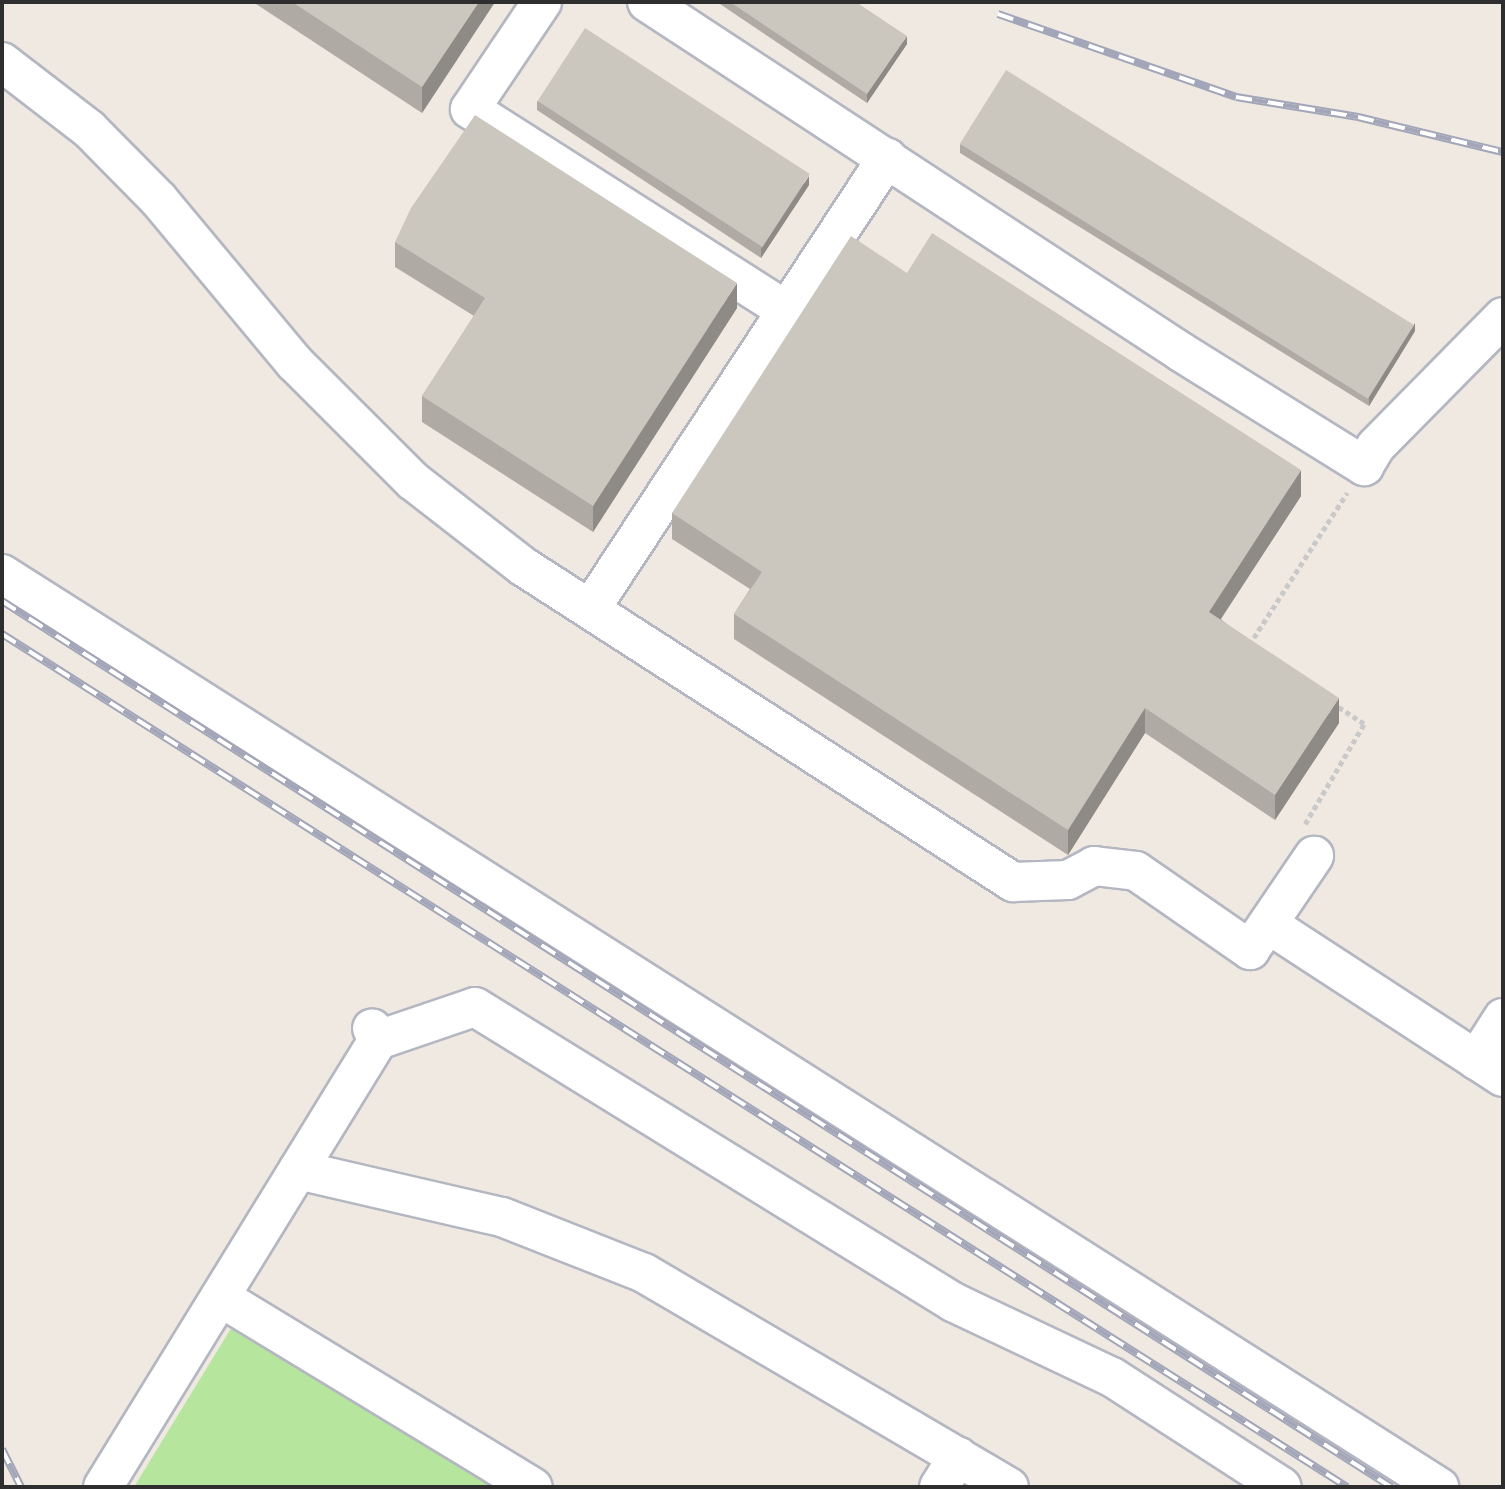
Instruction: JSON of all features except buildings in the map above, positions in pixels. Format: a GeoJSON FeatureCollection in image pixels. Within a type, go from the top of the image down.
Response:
{"type":"FeatureCollection","features":[{"type":"Feature","properties":{"kind":"lane"},"geometry":{"type":"LineString","coordinates":[[542,2],[470,109],[786,310]]}},
{"type":"Feature","properties":{"kind":"lane"},"geometry":{"type":"LineString","coordinates":[[647,2],[1181,352],[1364,466],[1376,446],[1503,317]]}},
{"type":"Feature","properties":{"kind":"lane"},"geometry":{"type":"LineString","coordinates":[[2,62],[89,129],[141,182],[295,363],[413,481],[524,567],[1013,882],[1068,880],[1094,866],[1136,871],[1250,950],[1314,856]]}},
{"type":"Feature","properties":{"kind":"lane"},"geometry":{"type":"LineString","coordinates":[[591,608],[887,158]]}},
{"type":"Feature","properties":{"kind":"lane"},"geometry":{"type":"LineString","coordinates":[[2,574],[1439,1487]]}},
{"type":"Feature","properties":{"kind":"lane"},"geometry":{"type":"LineString","coordinates":[[1268,925],[1490,1069],[1503,1018]]}},
{"type":"Feature","properties":{"kind":"lane"},"geometry":{"type":"LineString","coordinates":[[103,1487],[298,1170],[375,1034],[475,1007],[953,1302],[1112,1377],[1282,1487]]}},
{"type":"Feature","properties":{"kind":"lane"},"geometry":{"type":"LineString","coordinates":[[298,1170],[502,1217],[644,1273],[948,1472],[1009,1487]]}},
{"type":"Feature","properties":{"kind":"lane"},"geometry":{"type":"LineString","coordinates":[[220,1297],[533,1487]]}},
{"type":"Feature","properties":{"kind":"path"},"geometry":{"type":"LineString","coordinates":[[1259,655],[1247,648],[1364,466]]}},
{"type":"Feature","properties":{"kind":"path"},"geometry":{"type":"LineString","coordinates":[[1314,856],[1301,830],[1364,724],[1329,701]]}},
{"type":"Feature","properties":{"kind":"green space"},"geometry":{"type":"Polygon","coordinates":[[[242,1328],[510,1487],[134,1487],[230,1330],[242,1328]]]}},
{"type":"Feature","properties":{"kind":"railway"},"geometry":{"type":"LineString","coordinates":[[998,14],[1236,97],[1358,117],[1503,152]]}},
{"type":"Feature","properties":{"kind":"railway"},"geometry":{"type":"LineString","coordinates":[[2,601],[1391,1487]]}},
{"type":"Feature","properties":{"kind":"railway"},"geometry":{"type":"LineString","coordinates":[[2,634],[1347,1487]]}},
{"type":"Feature","properties":{"kind":"railway"},"geometry":{"type":"LineString","coordinates":[[2,1449],[21,1487]]}}]}
